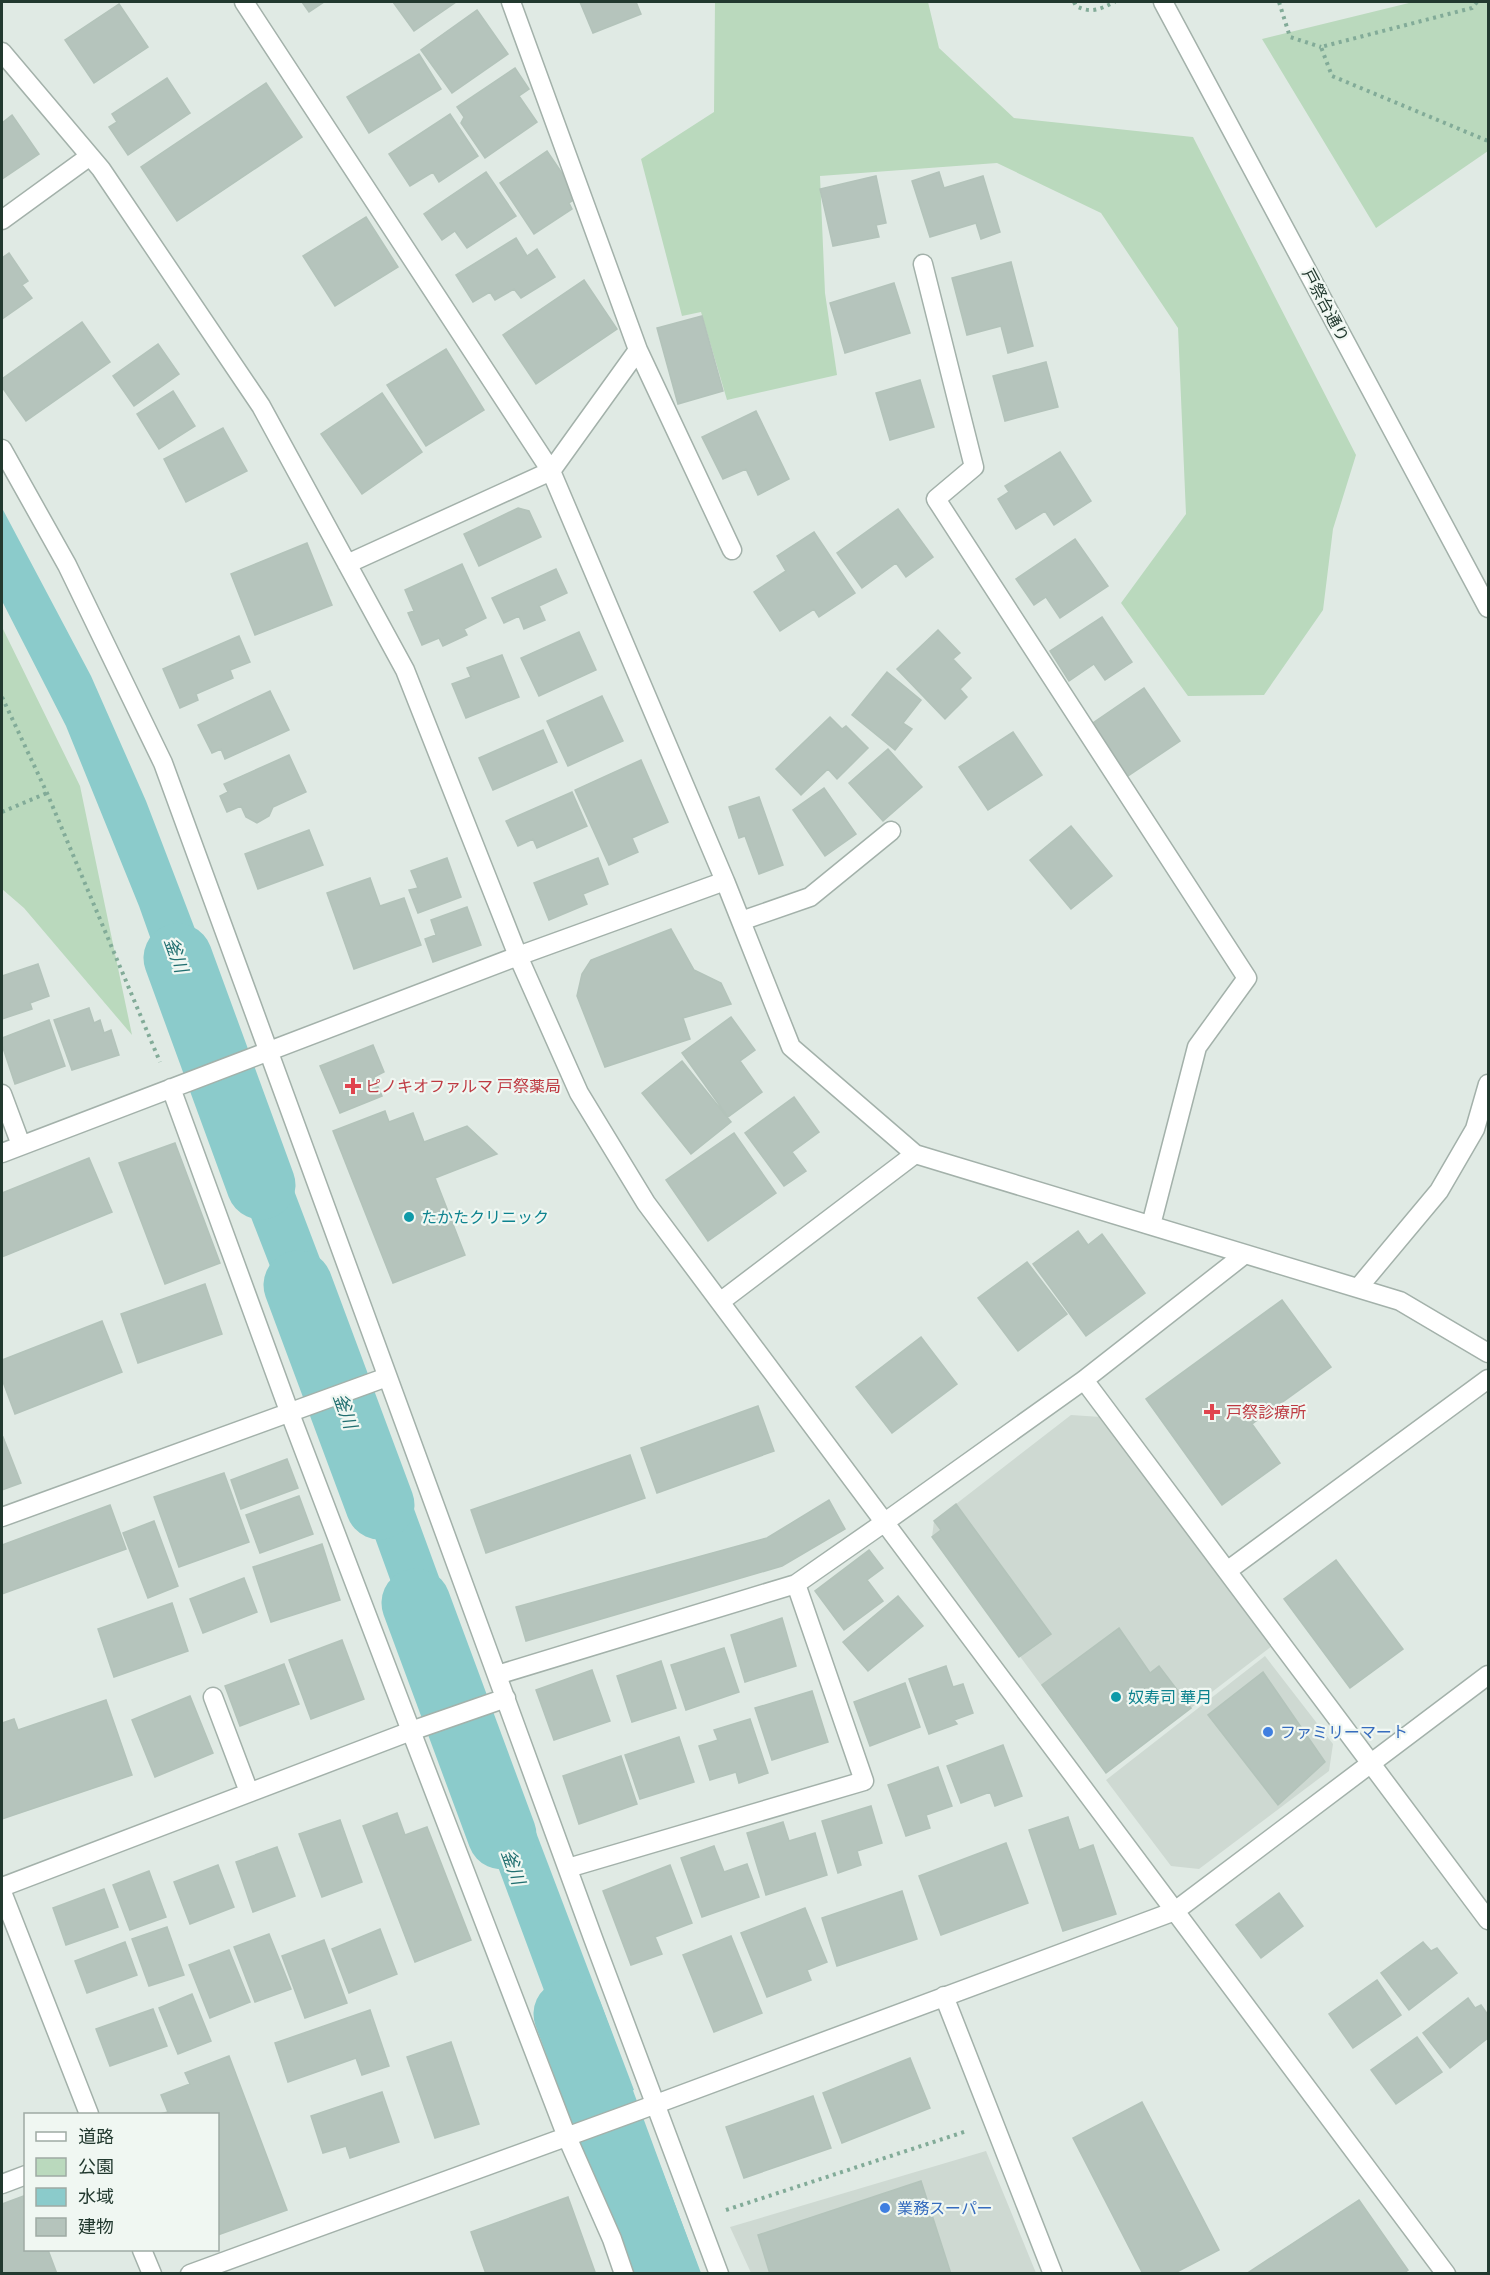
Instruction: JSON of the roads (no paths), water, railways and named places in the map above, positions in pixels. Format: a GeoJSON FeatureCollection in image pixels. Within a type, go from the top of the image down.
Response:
{"type":"FeatureCollection","features":[{"type":"Feature","properties":{"kind":"street"},"geometry":{"type":"LineString","coordinates":[[244,2],[551,471],[725,881],[791,1047],[915,1154],[1400,1301],[1488,1353]]}},
{"type":"Feature","properties":{"kind":"street"},"geometry":{"type":"LineString","coordinates":[[511,2],[638,350],[732,550]]}},
{"type":"Feature","properties":{"kind":"street","name":"戸祭台通り"},"geometry":{"type":"LineString","coordinates":[[1163,2],[1488,608]]}},
{"type":"Feature","properties":{"kind":"street"},"geometry":{"type":"LineString","coordinates":[[2,52],[101,169],[261,406],[405,670],[518,956],[579,1093],[646,1203],[1446,2274]]}},
{"type":"Feature","properties":{"kind":"street"},"geometry":{"type":"LineString","coordinates":[[2,220],[90,156]]}},
{"type":"Feature","properties":{"kind":"street"},"geometry":{"type":"LineString","coordinates":[[923,264],[974,467],[936,499],[1246,978],[1197,1047],[1151,1225]]}},
{"type":"Feature","properties":{"kind":"street"},"geometry":{"type":"LineString","coordinates":[[347,564],[551,471],[638,350]]}},
{"type":"Feature","properties":{"kind":"street"},"geometry":{"type":"LineString","coordinates":[[2,449],[67,565],[163,763],[568,1868],[648,2106],[699,2219],[719,2274]]}},
{"type":"Feature","properties":{"kind":"street"},"geometry":{"type":"LineString","coordinates":[[741,921],[810,897],[891,831]]}},
{"type":"Feature","properties":{"kind":"street"},"geometry":{"type":"LineString","coordinates":[[2,1153],[518,956],[725,881]]}},
{"type":"Feature","properties":{"kind":"street"},"geometry":{"type":"LineString","coordinates":[[1358,1288],[1439,1191],[1475,1129],[1488,1084]]}},
{"type":"Feature","properties":{"kind":"street"},"geometry":{"type":"LineString","coordinates":[[176,1086],[289,1411],[411,1731],[575,2133],[624,2274]]}},
{"type":"Feature","properties":{"kind":"street"},"geometry":{"type":"LineString","coordinates":[[2,1094],[21,1145]]}},
{"type":"Feature","properties":{"kind":"street"},"geometry":{"type":"LineString","coordinates":[[720,1302],[915,1154]]}},
{"type":"Feature","properties":{"kind":"street"},"geometry":{"type":"LineString","coordinates":[[497,1675],[796,1584],[1084,1380],[1245,1254]]}},
{"type":"Feature","properties":{"kind":"street"},"geometry":{"type":"LineString","coordinates":[[2,1517],[387,1377]]}},
{"type":"Feature","properties":{"kind":"street"},"geometry":{"type":"LineString","coordinates":[[1227,1571],[1488,1379]]}},
{"type":"Feature","properties":{"kind":"street"},"geometry":{"type":"LineString","coordinates":[[1084,1380],[1488,1920]]}},
{"type":"Feature","properties":{"kind":"street"},"geometry":{"type":"LineString","coordinates":[[568,1868],[864,1781],[796,1584]]}},
{"type":"Feature","properties":{"kind":"street"},"geometry":{"type":"LineString","coordinates":[[190,2274],[1175,1911],[1488,1675]]}},
{"type":"Feature","properties":{"kind":"street"},"geometry":{"type":"LineString","coordinates":[[213,1697],[249,1792]]}},
{"type":"Feature","properties":{"kind":"street"},"geometry":{"type":"LineString","coordinates":[[2,1887],[411,1731],[506,1698]]}},
{"type":"Feature","properties":{"kind":"street"},"geometry":{"type":"LineString","coordinates":[[2,1892],[88,2113]]}},
{"type":"Feature","properties":{"kind":"street"},"geometry":{"type":"LineString","coordinates":[[944,1996],[1053,2274]]}},
{"type":"Feature","properties":{"kind":"street"},"geometry":{"type":"LineString","coordinates":[[2,2184],[24,2176]]}},
{"type":"Feature","properties":{"kind":"street"},"geometry":{"type":"LineString","coordinates":[[142,2251],[152,2274]]}},
{"type":"Feature","properties":{"kind":"water"},"geometry":{"type":"Polygon","coordinates":[[[2,508],[91,676],[146,801],[237,1039],[192,1055],[139,906],[66,726],[2,601],[2,508]]]}},
{"type":"Feature","properties":{"kind":"water"},"geometry":{"type":"Polygon","coordinates":[[[255,1088],[360,1364],[315,1382],[207,1104],[255,1088]]]}},
{"type":"Feature","properties":{"kind":"water"},"geometry":{"type":"Polygon","coordinates":[[[376,1405],[477,1681],[433,1698],[333,1422],[376,1405]]]}},
{"type":"Feature","properties":{"kind":"water"},"geometry":{"type":"Polygon","coordinates":[[[499,1735],[634,2090],[587,2106],[455,1751],[499,1735]]]}},
{"type":"Feature","properties":{"kind":"water"},"geometry":{"type":"Polygon","coordinates":[[[649,2136],[701,2273],[647,2273],[604,2154],[649,2136]]]}},
{"type":"Feature","properties":{"kind":"waterway","name":"釜川"},"geometry":{"type":"LineString","coordinates":[[178,958],[261,1185]]}},
{"type":"Feature","properties":{"kind":"waterway","name":"釜川"},"geometry":{"type":"LineString","coordinates":[[298,1285],[380,1505]]}},
{"type":"Feature","properties":{"kind":"waterway","name":"釜川"},"geometry":{"type":"LineString","coordinates":[[416,1603],[502,1835]]}},
{"type":"Feature","properties":{"kind":"waterway","name":"釜川"},"geometry":{"type":"LineString","coordinates":[[568,2014],[664,2274]]}},
{"type":"Feature","properties":{"kind":"place","name":"ピノキオファルマ 戸祭薬局"},"geometry":{"type":"Point","coordinates":[353,1086]}},
{"type":"Feature","properties":{"kind":"place","name":"たかたクリニック"},"geometry":{"type":"Point","coordinates":[409,1217]}},
{"type":"Feature","properties":{"kind":"place","name":"戸祭診療所"},"geometry":{"type":"Point","coordinates":[1212,1412]}},
{"type":"Feature","properties":{"kind":"place","name":"奴寿司 華月"},"geometry":{"type":"Point","coordinates":[1116,1697]}},
{"type":"Feature","properties":{"kind":"place","name":"ファミリーマート"},"geometry":{"type":"Point","coordinates":[1268,1732]}},
{"type":"Feature","properties":{"kind":"place","name":"業務スーパー"},"geometry":{"type":"Point","coordinates":[885,2208]}}]}
